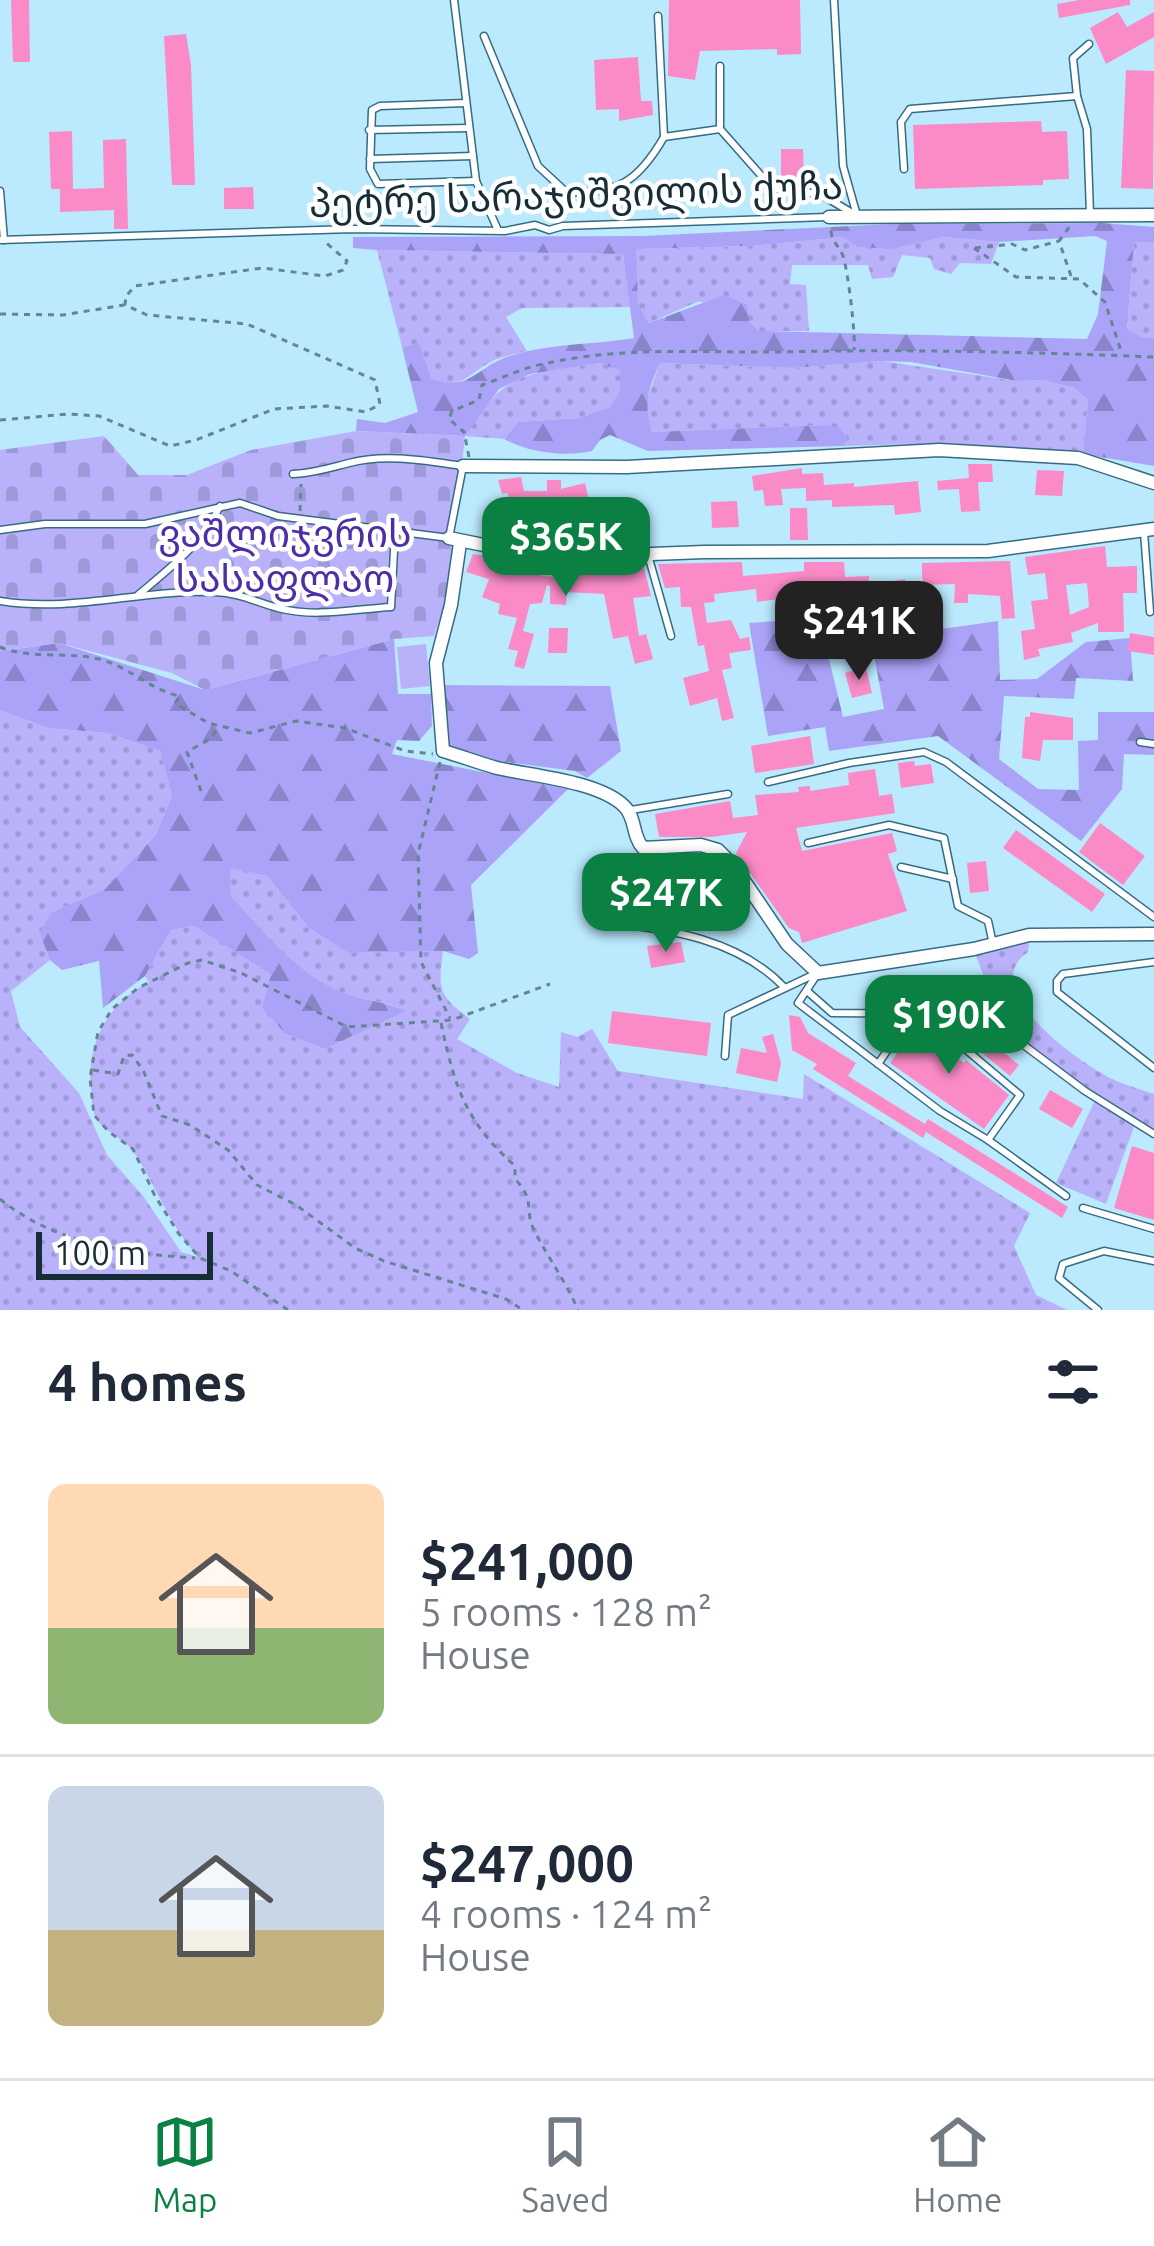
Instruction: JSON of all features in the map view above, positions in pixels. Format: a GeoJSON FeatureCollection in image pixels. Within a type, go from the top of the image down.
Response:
{"type":"FeatureCollection","features":[{"type":"Feature","properties":{"kind":"street","name":"პეტრე სარაჯიშვილის ქუჩა"},"geometry":{"type":"LineString","coordinates":[[830,217],[1154,215]]}},
{"type":"Feature","properties":{"kind":"street"},"geometry":{"type":"LineString","coordinates":[[467,466],[627,467],[939,449],[1078,458],[1154,483]]}},
{"type":"Feature","properties":{"kind":"street"},"geometry":{"type":"LineString","coordinates":[[1149,529],[988,550],[704,551],[548,558],[454,540],[451,605],[436,663],[443,751],[567,781],[620,802],[629,810],[636,840],[643,848],[701,845],[718,850],[787,944],[818,973],[1029,935],[1154,934]]}},
{"type":"Feature","properties":{"kind":"lane"},"geometry":{"type":"LineString","coordinates":[[454,0],[476,181],[497,228]]}},
{"type":"Feature","properties":{"kind":"lane"},"geometry":{"type":"LineString","coordinates":[[834,0],[843,166],[856,216]]}},
{"type":"Feature","properties":{"kind":"lane"},"geometry":{"type":"LineString","coordinates":[[484,36],[538,166],[566,192],[595,193],[633,181],[664,137],[658,16]]}},
{"type":"Feature","properties":{"kind":"lane"},"geometry":{"type":"LineString","coordinates":[[1084,214],[1087,129],[1073,58],[1089,44]]}},
{"type":"Feature","properties":{"kind":"lane"},"geometry":{"type":"LineString","coordinates":[[720,66],[720,129],[773,189],[820,194],[856,216]]}},
{"type":"Feature","properties":{"kind":"lane"},"geometry":{"type":"LineString","coordinates":[[904,169],[901,122],[910,109],[1077,96]]}},
{"type":"Feature","properties":{"kind":"lane"},"geometry":{"type":"LineString","coordinates":[[466,103],[380,106],[369,114],[372,177],[379,184],[476,181]]}},
{"type":"Feature","properties":{"kind":"lane"},"geometry":{"type":"LineString","coordinates":[[369,130],[470,128]]}},
{"type":"Feature","properties":{"kind":"lane"},"geometry":{"type":"LineString","coordinates":[[664,137],[720,129]]}},
{"type":"Feature","properties":{"kind":"lane"},"geometry":{"type":"LineString","coordinates":[[370,159],[473,156]]}},
{"type":"Feature","properties":{"kind":"lane"},"geometry":{"type":"LineString","coordinates":[[0,191],[2,240]]}},
{"type":"Feature","properties":{"kind":"lane","name":"პეტრე სარაჯიშვილის ქუჩა"},"geometry":{"type":"LineString","coordinates":[[2,240],[511,231],[535,225],[549,230],[830,217]]}},
{"type":"Feature","properties":{"kind":"lane"},"geometry":{"type":"LineString","coordinates":[[0,530],[45,524],[145,524],[240,503],[300,519],[454,540],[467,466],[406,458],[350,462],[330,471],[297,474]]}},
{"type":"Feature","properties":{"kind":"lane"},"geometry":{"type":"LineString","coordinates":[[135,598],[209,529],[220,506]]}},
{"type":"Feature","properties":{"kind":"lane"},"geometry":{"type":"LineString","coordinates":[[1149,529],[1150,612]]}},
{"type":"Feature","properties":{"kind":"lane"},"geometry":{"type":"LineString","coordinates":[[0,601],[61,607],[213,592],[314,613],[391,607],[395,532]]}},
{"type":"Feature","properties":{"kind":"lane"},"geometry":{"type":"LineString","coordinates":[[648,556],[670,636]]}},
{"type":"Feature","properties":{"kind":"lane"},"geometry":{"type":"LineString","coordinates":[[1140,742],[1154,744]]}},
{"type":"Feature","properties":{"kind":"lane"},"geometry":{"type":"LineString","coordinates":[[768,782],[925,752],[1154,917]]}},
{"type":"Feature","properties":{"kind":"lane"},"geometry":{"type":"LineString","coordinates":[[629,810],[728,794]]}},
{"type":"Feature","properties":{"kind":"lane"},"geometry":{"type":"LineString","coordinates":[[808,843],[890,825],[944,838],[958,906],[988,921],[993,944]]}},
{"type":"Feature","properties":{"kind":"lane"},"geometry":{"type":"LineString","coordinates":[[901,867],[952,879]]}},
{"type":"Feature","properties":{"kind":"lane"},"geometry":{"type":"LineString","coordinates":[[609,922],[679,930],[768,970],[784,987]]}},
{"type":"Feature","properties":{"kind":"lane"},"geometry":{"type":"LineString","coordinates":[[1154,962],[1063,974],[1057,992],[1154,1068]]}},
{"type":"Feature","properties":{"kind":"lane"},"geometry":{"type":"LineString","coordinates":[[725,1056],[728,1016],[818,973]]}},
{"type":"Feature","properties":{"kind":"lane"},"geometry":{"type":"LineString","coordinates":[[818,973],[798,1003],[940,1111],[1066,1196]]}},
{"type":"Feature","properties":{"kind":"lane"},"geometry":{"type":"LineString","coordinates":[[807,991],[832,1013],[955,1014],[981,1023],[1021,1043],[1154,1134]]}},
{"type":"Feature","properties":{"kind":"lane"},"geometry":{"type":"LineString","coordinates":[[934,1014],[938,1026],[1020,1095],[988,1140]]}},
{"type":"Feature","properties":{"kind":"lane"},"geometry":{"type":"LineString","coordinates":[[878,1064],[904,1026]]}},
{"type":"Feature","properties":{"kind":"lane"},"geometry":{"type":"LineString","coordinates":[[1083,1208],[1154,1229]]}},
{"type":"Feature","properties":{"kind":"lane"},"geometry":{"type":"LineString","coordinates":[[1098,1310],[1059,1278],[1064,1264],[1104,1251],[1154,1261]]}},
{"type":"Feature","properties":{"kind":"path"},"geometry":{"type":"LineString","coordinates":[[1084,214],[1059,241],[1025,250],[1012,244],[974,248],[1016,277],[1079,279],[1105,302],[1123,356]]}},
{"type":"Feature","properties":{"kind":"path"},"geometry":{"type":"LineString","coordinates":[[830,217],[832,241],[844,260],[854,350]]}},
{"type":"Feature","properties":{"kind":"path"},"geometry":{"type":"LineString","coordinates":[[125,304],[135,286],[262,268],[325,276],[343,270],[347,261],[313,231]]}},
{"type":"Feature","properties":{"kind":"path"},"geometry":{"type":"LineString","coordinates":[[1059,241],[1071,277]]}},
{"type":"Feature","properties":{"kind":"path"},"geometry":{"type":"LineString","coordinates":[[0,314],[63,315],[125,304],[147,315],[247,324],[375,380],[380,404],[366,412],[327,406],[274,409],[170,446],[99,416],[0,421]]}},
{"type":"Feature","properties":{"kind":"path"},"geometry":{"type":"LineString","coordinates":[[467,466],[464,432],[449,419],[452,411],[479,400],[482,385],[563,360],[652,349],[1154,357]]}},
{"type":"Feature","properties":{"kind":"path"},"geometry":{"type":"LineString","coordinates":[[297,474],[300,519]]}},
{"type":"Feature","properties":{"kind":"path"},"geometry":{"type":"LineString","coordinates":[[0,647],[109,662],[160,692],[181,696],[175,704],[250,733],[296,722],[345,728],[405,752],[428,755],[443,751],[418,854],[421,962],[452,1020]]}},
{"type":"Feature","properties":{"kind":"path"},"geometry":{"type":"LineString","coordinates":[[201,790],[187,752],[210,739],[220,725]]}},
{"type":"Feature","properties":{"kind":"path"},"geometry":{"type":"LineString","coordinates":[[200,1258],[178,1234],[133,1149],[94,1115],[92,1070],[98,1032],[112,1009],[138,988],[202,960],[241,974],[346,1028],[452,1020],[550,984]]}},
{"type":"Feature","properties":{"kind":"path"},"geometry":{"type":"LineString","coordinates":[[441,1021],[461,1097],[492,1148],[515,1166],[515,1179],[527,1190],[535,1232],[578,1310]]}},
{"type":"Feature","properties":{"kind":"path"},"geometry":{"type":"LineString","coordinates":[[92,1070],[118,1074],[124,1056],[133,1055],[162,1116],[190,1125],[228,1150],[257,1185],[296,1205],[339,1239],[384,1262],[506,1299],[523,1310]]}},
{"type":"Feature","properties":{"kind":"path"},"geometry":{"type":"LineString","coordinates":[[0,1199],[17,1215],[50,1230],[149,1256],[200,1258],[231,1271],[288,1310]]}},
{"type":"Feature","properties":{"kind":"green space"},"geometry":{"type":"Polygon","coordinates":[[[892,224],[1154,227],[1154,242],[1134,242],[1127,329],[1154,338],[1154,466],[1083,454],[1088,400],[1074,388],[911,362],[794,368],[660,363],[650,389],[647,405],[652,432],[826,425],[839,428],[848,438],[844,446],[648,451],[610,435],[592,451],[558,454],[504,439],[518,422],[579,418],[609,408],[620,391],[620,371],[600,363],[530,374],[499,389],[465,436],[356,431],[357,419],[385,423],[418,412],[402,347],[419,343],[432,379],[455,383],[525,352],[634,338],[623,254],[377,250],[353,248],[353,237],[642,236],[892,224]],[[1095,236],[999,242],[944,237],[893,249],[858,247],[843,237],[752,246],[636,249],[638,305],[649,323],[724,295],[747,305],[749,322],[759,331],[1087,339],[1098,314],[1107,241],[1095,236]]]}},
{"type":"Feature","properties":{"kind":"green space"},"geometry":{"type":"Polygon","coordinates":[[[843,237],[893,249],[944,237],[999,242],[991,264],[960,263],[951,274],[934,269],[930,258],[902,255],[893,277],[872,279],[868,265],[792,265],[790,284],[806,285],[809,331],[759,331],[699,301],[649,323],[638,306],[635,249],[752,246],[843,237]]]}},
{"type":"Feature","properties":{"kind":"green space"},"geometry":{"type":"Polygon","coordinates":[[[1134,241],[1154,242],[1154,338],[1127,330],[1134,241]]]}},
{"type":"Feature","properties":{"kind":"green space"},"geometry":{"type":"Polygon","coordinates":[[[377,250],[623,254],[630,307],[522,308],[506,317],[527,351],[491,362],[462,380],[442,382],[432,379],[419,343],[402,347],[377,250]]]}},
{"type":"Feature","properties":{"kind":"green space"},"geometry":{"type":"Polygon","coordinates":[[[882,361],[1017,381],[1044,380],[1074,388],[1088,400],[1083,454],[947,443],[844,446],[847,438],[826,425],[652,432],[644,408],[660,363],[794,368],[882,361]]]}},
{"type":"Feature","properties":{"kind":"green space"},"geometry":{"type":"Polygon","coordinates":[[[600,363],[620,371],[620,391],[609,409],[579,418],[518,422],[504,439],[465,436],[493,398],[521,378],[600,363]]]}},
{"type":"Feature","properties":{"kind":"green space","name":"ვაშლიჯვრის სასაფლაო"},"geometry":{"type":"Polygon","coordinates":[[[356,431],[465,436],[447,597],[434,636],[394,639],[205,690],[172,673],[59,643],[0,651],[0,450],[104,436],[138,475],[187,475],[251,450],[356,431]]]}},
{"type":"Feature","properties":{"kind":"green space"},"geometry":{"type":"Polygon","coordinates":[[[819,618],[843,717],[884,709],[871,639],[998,621],[1000,680],[1037,679],[1086,642],[1130,638],[1133,681],[1076,678],[1074,699],[1004,696],[999,759],[1038,789],[1079,790],[1078,741],[1098,740],[1098,712],[1154,712],[1154,755],[1124,754],[1122,789],[1081,841],[938,736],[829,751],[825,727],[768,736],[749,623],[819,618]]]}},
{"type":"Feature","properties":{"kind":"green space"},"geometry":{"type":"Polygon","coordinates":[[[394,639],[398,694],[431,694],[432,726],[419,741],[397,740],[392,754],[568,789],[471,885],[478,953],[469,959],[443,951],[348,953],[309,928],[267,876],[230,868],[231,896],[295,963],[341,992],[406,1011],[324,1049],[286,1034],[262,1008],[271,974],[194,926],[171,930],[145,976],[103,1008],[99,961],[62,970],[50,960],[40,934],[50,913],[105,889],[155,836],[172,796],[160,751],[108,733],[48,728],[0,710],[0,651],[59,643],[205,690],[394,639]]]}},
{"type":"Feature","properties":{"kind":"green space"},"geometry":{"type":"Polygon","coordinates":[[[426,644],[430,686],[401,689],[397,647],[426,644]]]}},
{"type":"Feature","properties":{"kind":"green space"},"geometry":{"type":"Polygon","coordinates":[[[439,685],[610,686],[621,751],[587,778],[575,771],[498,761],[448,745],[439,685]]]}},
{"type":"Feature","properties":{"kind":"green space"},"geometry":{"type":"Polygon","coordinates":[[[0,710],[48,728],[108,733],[160,751],[172,796],[155,836],[105,889],[50,913],[40,934],[50,960],[11,991],[20,1027],[79,1093],[107,1155],[143,1196],[181,1252],[198,1257],[131,1148],[95,1116],[90,1072],[103,1026],[122,1001],[149,982],[145,976],[171,930],[194,926],[272,974],[286,1034],[323,1049],[405,1011],[340,992],[294,963],[231,896],[229,867],[267,876],[309,928],[348,953],[443,951],[443,991],[470,1019],[457,1039],[517,1073],[559,1087],[561,1032],[577,1037],[592,1029],[618,1071],[803,1099],[804,1074],[1030,1213],[1014,1246],[1036,1295],[1067,1310],[0,1310],[0,710]]]}},
{"type":"Feature","properties":{"kind":"green space"},"geometry":{"type":"Polygon","coordinates":[[[1029,942],[1028,952],[1015,967],[1014,984],[1036,1022],[1093,1068],[1154,1094],[1154,1131],[1135,1124],[1106,1204],[1056,1183],[1096,1098],[1021,1043],[981,1023],[993,1001],[975,953],[1029,942]]]}},
{"type":"Feature","properties":{"kind":"building"},"geometry":{"type":"Polygon","coordinates":[[[11,0],[29,0],[30,62],[13,62],[11,0]]]}},
{"type":"Feature","properties":{"kind":"building"},"geometry":{"type":"Polygon","coordinates":[[[669,0],[800,0],[801,54],[777,55],[777,49],[700,51],[695,80],[668,76],[669,0]]]}},
{"type":"Feature","properties":{"kind":"building"},"geometry":{"type":"Polygon","coordinates":[[[1130,0],[1130,5],[1059,18],[1057,4],[1130,0]]]}},
{"type":"Feature","properties":{"kind":"building"},"geometry":{"type":"Polygon","coordinates":[[[1118,12],[1127,27],[1154,12],[1154,37],[1106,64],[1090,28],[1118,12]]]}},
{"type":"Feature","properties":{"kind":"building"},"geometry":{"type":"Polygon","coordinates":[[[186,34],[195,185],[172,185],[164,36],[186,34]]]}},
{"type":"Feature","properties":{"kind":"building"},"geometry":{"type":"Polygon","coordinates":[[[638,57],[641,101],[652,101],[653,115],[619,121],[619,109],[596,110],[594,60],[638,57]]]}},
{"type":"Feature","properties":{"kind":"building"},"geometry":{"type":"Polygon","coordinates":[[[1126,70],[1154,71],[1153,189],[1121,188],[1126,70]]]}},
{"type":"Feature","properties":{"kind":"building"},"geometry":{"type":"Polygon","coordinates":[[[1041,121],[1042,132],[1067,131],[1069,179],[1043,180],[1043,185],[915,189],[913,125],[1041,121]]]}},
{"type":"Feature","properties":{"kind":"building"},"geometry":{"type":"Polygon","coordinates":[[[72,131],[73,189],[104,188],[103,140],[126,139],[128,229],[114,229],[114,210],[60,212],[60,189],[51,189],[49,132],[72,131]]]}},
{"type":"Feature","properties":{"kind":"building"},"geometry":{"type":"Polygon","coordinates":[[[781,149],[803,149],[804,183],[781,182],[781,149]]]}},
{"type":"Feature","properties":{"kind":"building"},"geometry":{"type":"Polygon","coordinates":[[[253,187],[254,209],[224,209],[224,188],[253,187]]]}},
{"type":"Feature","properties":{"kind":"building"},"geometry":{"type":"Polygon","coordinates":[[[968,464],[992,464],[993,482],[978,482],[980,511],[961,512],[959,489],[938,490],[937,481],[969,478],[968,464]]]}},
{"type":"Feature","properties":{"kind":"building"},"geometry":{"type":"Polygon","coordinates":[[[802,468],[802,474],[823,473],[824,485],[918,481],[921,512],[895,515],[894,505],[832,507],[832,500],[806,501],[806,488],[781,489],[783,505],[765,506],[763,490],[754,491],[752,476],[802,468]]]}},
{"type":"Feature","properties":{"kind":"building"},"geometry":{"type":"Polygon","coordinates":[[[1037,470],[1064,471],[1062,496],[1035,495],[1037,470]]]}},
{"type":"Feature","properties":{"kind":"building"},"geometry":{"type":"Polygon","coordinates":[[[521,477],[524,491],[547,491],[547,480],[561,480],[561,489],[585,483],[592,514],[643,507],[644,526],[619,528],[619,520],[594,524],[594,546],[547,547],[546,520],[509,525],[508,493],[502,494],[498,480],[521,477]]]}},
{"type":"Feature","properties":{"kind":"building"},"geometry":{"type":"Polygon","coordinates":[[[737,501],[739,527],[712,528],[711,502],[737,501]]]}},
{"type":"Feature","properties":{"kind":"building"},"geometry":{"type":"Polygon","coordinates":[[[790,508],[807,508],[808,540],[790,540],[790,508]]]}},
{"type":"Feature","properties":{"kind":"building"},"geometry":{"type":"Polygon","coordinates":[[[1105,546],[1107,567],[1137,566],[1137,593],[1123,593],[1124,632],[1098,632],[1098,623],[1071,633],[1073,642],[1038,649],[1040,656],[1024,660],[1021,631],[1035,629],[1031,601],[1048,599],[1045,573],[1028,575],[1025,557],[1105,546]],[[1087,583],[1066,585],[1070,615],[1089,607],[1087,583]]]}},
{"type":"Feature","properties":{"kind":"building"},"geometry":{"type":"Polygon","coordinates":[[[473,554],[491,557],[489,562],[510,570],[511,566],[573,579],[574,568],[619,566],[619,572],[644,568],[651,596],[633,598],[639,636],[646,634],[653,659],[635,664],[628,636],[613,639],[604,594],[567,592],[566,605],[550,604],[547,585],[542,603],[530,604],[523,631],[534,634],[524,669],[514,666],[518,651],[508,649],[517,618],[498,614],[500,604],[482,597],[489,579],[466,572],[473,554]]]}},
{"type":"Feature","properties":{"kind":"building"},"geometry":{"type":"Polygon","coordinates":[[[1010,561],[1015,618],[1002,619],[1000,596],[968,594],[968,603],[954,603],[955,584],[924,585],[922,577],[922,563],[1010,561]]]}},
{"type":"Feature","properties":{"kind":"building"},"geometry":{"type":"Polygon","coordinates":[[[742,562],[743,576],[804,571],[804,562],[844,562],[845,577],[869,576],[869,586],[854,586],[859,619],[845,621],[844,613],[826,614],[826,599],[757,602],[756,589],[714,594],[715,602],[704,603],[707,623],[731,620],[740,639],[749,637],[751,650],[729,653],[732,668],[722,670],[734,718],[722,721],[717,698],[690,706],[683,678],[709,671],[704,645],[698,646],[691,607],[681,607],[680,587],[665,588],[658,564],[742,562]]]}},
{"type":"Feature","properties":{"kind":"building"},"geometry":{"type":"Polygon","coordinates":[[[905,579],[909,604],[891,607],[887,582],[905,579]]]}},
{"type":"Feature","properties":{"kind":"building"},"geometry":{"type":"Polygon","coordinates":[[[549,628],[568,628],[567,653],[548,653],[549,628]]]}},
{"type":"Feature","properties":{"kind":"building"},"geometry":{"type":"Polygon","coordinates":[[[1130,633],[1154,637],[1154,655],[1128,651],[1130,633]]]}},
{"type":"Feature","properties":{"kind":"building"},"geometry":{"type":"Polygon","coordinates":[[[866,667],[872,693],[852,698],[845,673],[866,667]]]}},
{"type":"Feature","properties":{"kind":"building"},"geometry":{"type":"Polygon","coordinates":[[[1030,712],[1073,718],[1073,740],[1043,740],[1040,761],[1022,758],[1025,717],[1030,712]]]}},
{"type":"Feature","properties":{"kind":"building"},"geometry":{"type":"Polygon","coordinates":[[[810,736],[814,764],[755,773],[751,746],[810,736]]]}},
{"type":"Feature","properties":{"kind":"building"},"geometry":{"type":"Polygon","coordinates":[[[914,761],[915,766],[931,764],[934,783],[901,788],[898,763],[914,761]]]}},
{"type":"Feature","properties":{"kind":"building"},"geometry":{"type":"Polygon","coordinates":[[[875,769],[879,796],[892,794],[895,813],[796,828],[802,851],[892,833],[897,851],[888,854],[907,911],[802,943],[799,932],[789,928],[736,853],[747,832],[659,837],[655,814],[730,801],[733,818],[758,815],[755,795],[849,785],[848,773],[875,769]]]}},
{"type":"Feature","properties":{"kind":"building"},"geometry":{"type":"Polygon","coordinates":[[[1100,823],[1145,856],[1123,885],[1079,852],[1100,823]]]}},
{"type":"Feature","properties":{"kind":"building"},"geometry":{"type":"Polygon","coordinates":[[[1016,830],[1105,894],[1092,912],[1003,848],[1016,830]]]}},
{"type":"Feature","properties":{"kind":"building"},"geometry":{"type":"Polygon","coordinates":[[[986,861],[989,891],[970,893],[967,863],[986,861]]]}},
{"type":"Feature","properties":{"kind":"building"},"geometry":{"type":"Polygon","coordinates":[[[662,881],[664,897],[623,900],[621,884],[662,881]]]}},
{"type":"Feature","properties":{"kind":"building"},"geometry":{"type":"Polygon","coordinates":[[[681,942],[685,962],[651,968],[647,946],[681,942]]]}},
{"type":"Feature","properties":{"kind":"building"},"geometry":{"type":"Polygon","coordinates":[[[895,981],[950,986],[950,1002],[870,1001],[871,985],[895,985],[895,981]]]}},
{"type":"Feature","properties":{"kind":"building"},"geometry":{"type":"Polygon","coordinates":[[[612,1011],[711,1023],[707,1056],[608,1043],[612,1011]]]}},
{"type":"Feature","properties":{"kind":"building"},"geometry":{"type":"Polygon","coordinates":[[[789,1015],[800,1017],[808,1033],[856,1063],[848,1076],[925,1124],[928,1119],[1068,1207],[1062,1218],[926,1132],[923,1138],[813,1069],[817,1064],[792,1050],[789,1015]]]}},
{"type":"Feature","properties":{"kind":"building"},"geometry":{"type":"Polygon","coordinates":[[[920,1022],[947,1044],[944,1049],[966,1060],[1009,1095],[984,1129],[890,1063],[920,1022]]]}},
{"type":"Feature","properties":{"kind":"building"},"geometry":{"type":"Polygon","coordinates":[[[773,1034],[781,1063],[777,1082],[736,1073],[741,1048],[767,1053],[762,1037],[773,1034]]]}},
{"type":"Feature","properties":{"kind":"building"},"geometry":{"type":"Polygon","coordinates":[[[985,1037],[1019,1065],[1010,1076],[976,1048],[985,1037]]]}},
{"type":"Feature","properties":{"kind":"building"},"geometry":{"type":"Polygon","coordinates":[[[1050,1090],[1083,1109],[1072,1128],[1039,1109],[1050,1090]]]}},
{"type":"Feature","properties":{"kind":"building"},"geometry":{"type":"Polygon","coordinates":[[[1132,1146],[1154,1153],[1154,1220],[1114,1208],[1132,1146]]]}}]}
